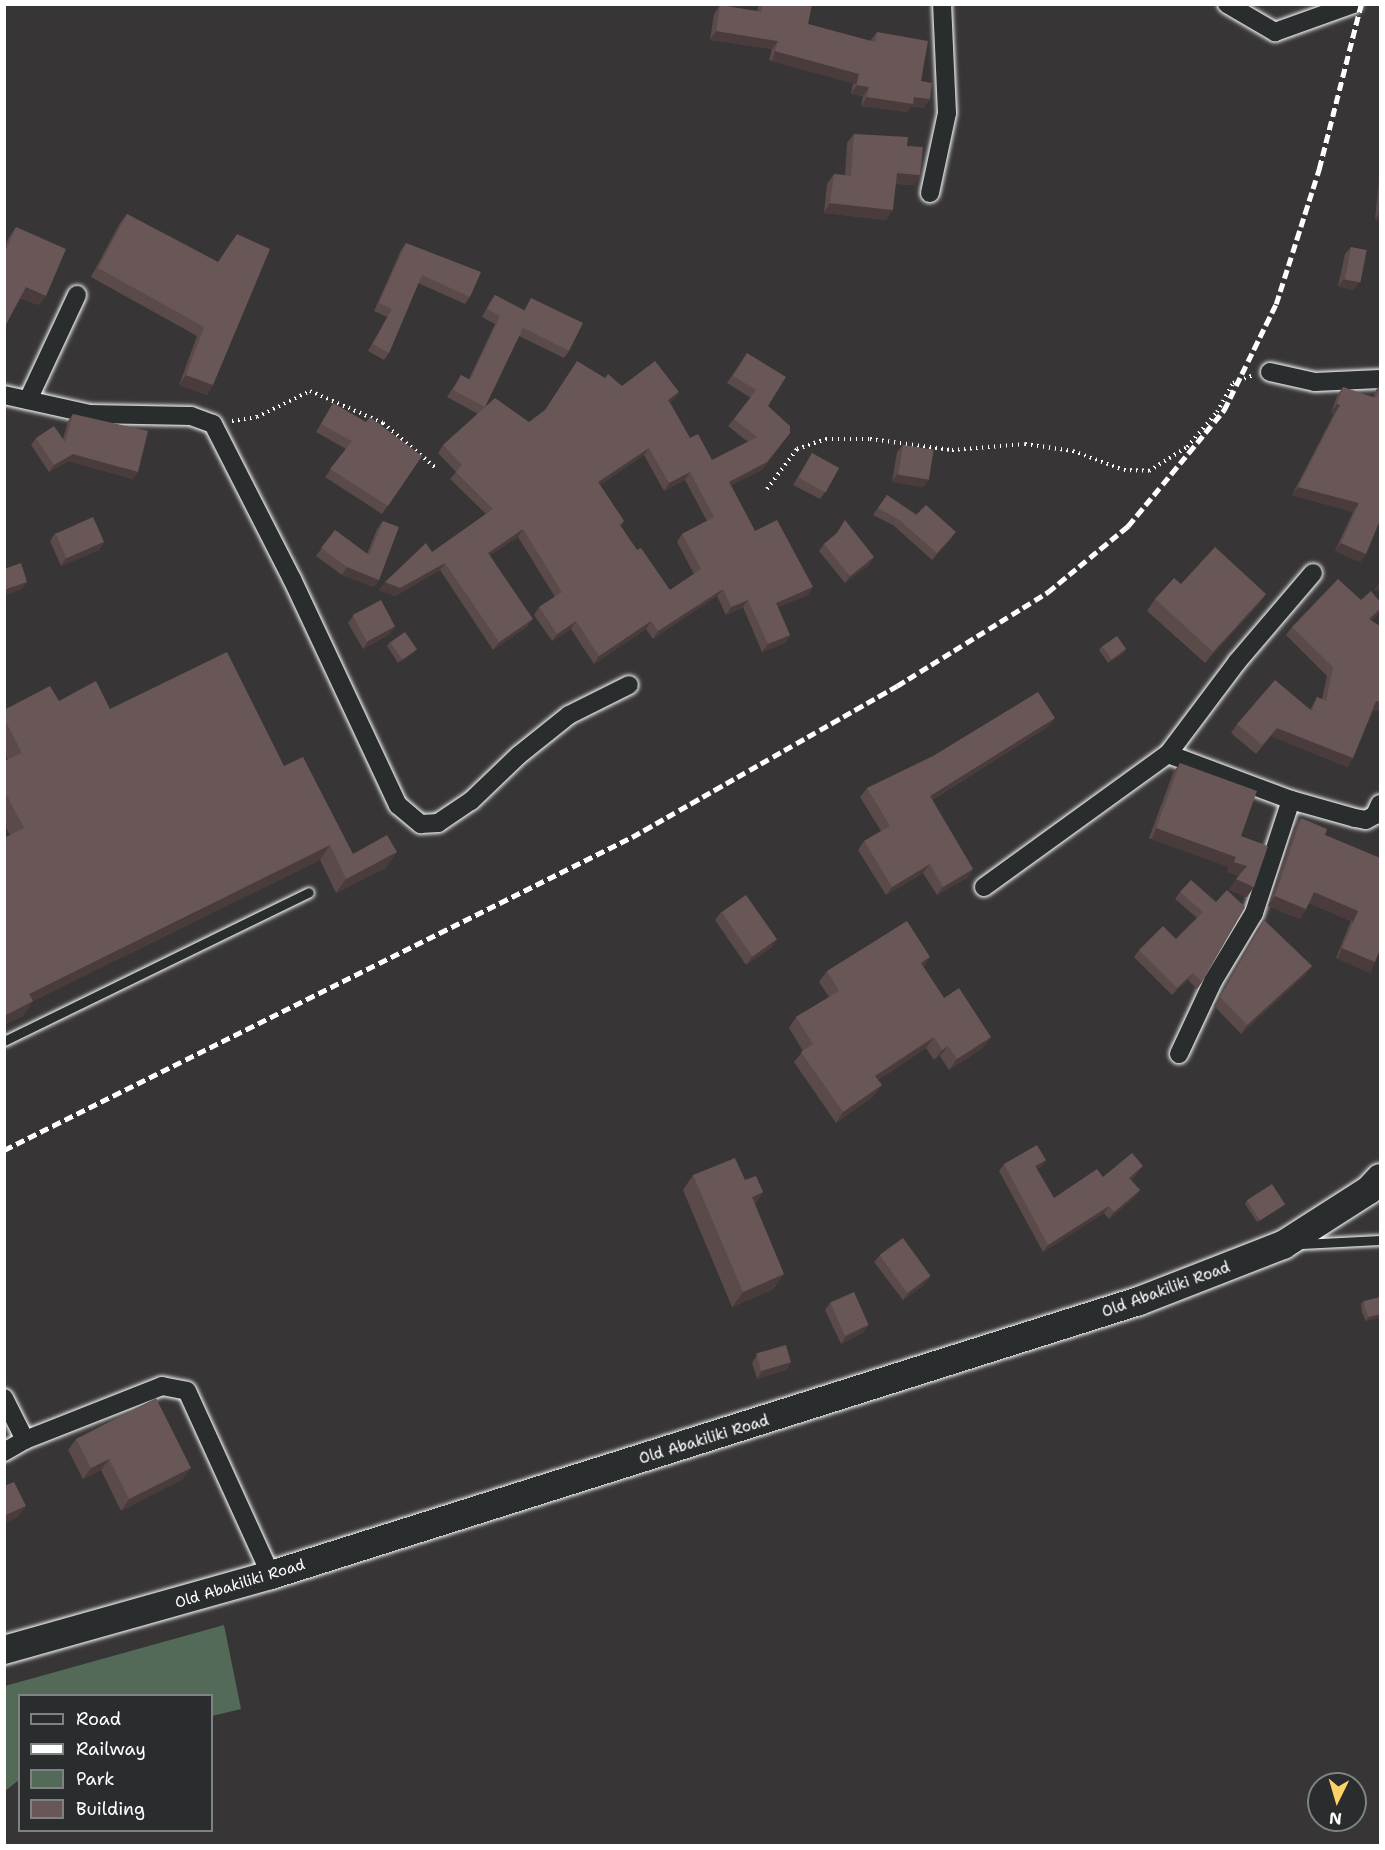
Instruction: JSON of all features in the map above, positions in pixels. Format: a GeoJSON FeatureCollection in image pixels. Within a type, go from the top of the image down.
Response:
{"type":"FeatureCollection","features":[{"type":"Feature","properties":{"kind":"main road","name":"Old Abakiliki Road"},"geometry":{"type":"LineString","coordinates":[[4,1650],[271,1575],[1015,1343],[1139,1301],[1283,1245],[1369,1190],[1380,1178]]}},
{"type":"Feature","properties":{"kind":"street"},"geometry":{"type":"LineString","coordinates":[[930,193],[947,113],[942,4]]}},
{"type":"Feature","properties":{"kind":"street"},"geometry":{"type":"LineString","coordinates":[[1227,4],[1275,32],[1353,4]]}},
{"type":"Feature","properties":{"kind":"street"},"geometry":{"type":"LineString","coordinates":[[28,400],[77,295]]}},
{"type":"Feature","properties":{"kind":"street"},"geometry":{"type":"LineString","coordinates":[[1270,372],[1316,382],[1380,379]]}},
{"type":"Feature","properties":{"kind":"street"},"geometry":{"type":"LineString","coordinates":[[4,396],[90,414],[191,416],[213,424],[292,579],[398,805],[421,824],[438,823],[471,801],[519,754],[569,715],[629,685]]}},
{"type":"Feature","properties":{"kind":"street"},"geometry":{"type":"LineString","coordinates":[[984,887],[1168,754],[1237,662],[1313,573]]}},
{"type":"Feature","properties":{"kind":"street"},"geometry":{"type":"LineString","coordinates":[[1168,754],[1291,800],[1366,819],[1375,815],[1380,804]]}},
{"type":"Feature","properties":{"kind":"street"},"geometry":{"type":"LineString","coordinates":[[1179,1054],[1213,981],[1254,913],[1291,800]]}},
{"type":"Feature","properties":{"kind":"street"},"geometry":{"type":"LineString","coordinates":[[4,1452],[25,1440],[162,1386],[187,1391],[271,1575]]}},
{"type":"Feature","properties":{"kind":"street"},"geometry":{"type":"LineString","coordinates":[[4,1398],[25,1440]]}},
{"type":"Feature","properties":{"kind":"lane"},"geometry":{"type":"LineString","coordinates":[[4,1041],[309,892]]}},
{"type":"Feature","properties":{"kind":"lane"},"geometry":{"type":"LineString","coordinates":[[1283,1245],[1380,1240]]}},
{"type":"Feature","properties":{"kind":"path"},"geometry":{"type":"LineString","coordinates":[[767,489],[797,449],[826,439],[870,440],[952,450],[1025,444],[1073,451],[1124,470],[1149,471],[1187,447],[1217,412],[1233,383],[1240,378],[1270,372]]}},
{"type":"Feature","properties":{"kind":"path"},"geometry":{"type":"LineString","coordinates":[[213,424],[257,417],[310,390],[383,423],[437,469]]}},
{"type":"Feature","properties":{"kind":"green space"},"geometry":{"type":"Polygon","coordinates":[[[224,1625],[241,1709],[213,1716],[213,1694],[18,1694],[18,1781],[5,1791],[5,1686],[224,1625]]]}},
{"type":"Feature","properties":{"kind":"building"},"geometry":{"type":"Polygon","coordinates":[[[763,4],[812,4],[808,24],[875,42],[877,32],[928,41],[921,81],[932,83],[930,99],[914,97],[913,104],[867,97],[869,87],[857,85],[859,74],[775,51],[778,41],[716,31],[720,5],[761,12],[763,4]]]}},
{"type":"Feature","properties":{"kind":"building"},"geometry":{"type":"Polygon","coordinates":[[[854,134],[908,137],[907,146],[923,147],[920,175],[897,173],[893,210],[830,203],[834,174],[851,176],[854,134]]]}},
{"type":"Feature","properties":{"kind":"building"},"geometry":{"type":"Polygon","coordinates":[[[127,214],[218,262],[237,234],[270,249],[213,385],[186,375],[204,327],[98,268],[127,214]]]}},
{"type":"Feature","properties":{"kind":"building"},"geometry":{"type":"Polygon","coordinates":[[[16,227],[66,249],[46,296],[26,287],[4,328],[4,255],[16,227]]]}},
{"type":"Feature","properties":{"kind":"building"},"geometry":{"type":"Polygon","coordinates":[[[406,243],[481,272],[470,297],[422,275],[389,353],[373,344],[392,309],[379,303],[406,243]]]}},
{"type":"Feature","properties":{"kind":"building"},"geometry":{"type":"Polygon","coordinates":[[[1351,247],[1367,250],[1360,282],[1345,279],[1351,247]]]}},
{"type":"Feature","properties":{"kind":"building"},"geometry":{"type":"Polygon","coordinates":[[[495,295],[525,311],[531,298],[583,323],[569,351],[523,328],[485,407],[453,390],[461,375],[470,380],[500,316],[487,309],[495,295]]]}},
{"type":"Feature","properties":{"kind":"building"},"geometry":{"type":"Polygon","coordinates":[[[747,353],[786,377],[768,406],[790,426],[790,433],[767,462],[729,482],[755,531],[777,520],[813,587],[776,603],[790,635],[768,644],[748,600],[731,607],[723,589],[658,631],[651,621],[599,656],[576,621],[557,634],[539,607],[562,592],[523,529],[488,553],[533,619],[499,642],[445,563],[400,588],[385,582],[426,543],[432,552],[493,509],[456,472],[462,465],[443,445],[495,398],[529,422],[545,410],[577,361],[605,378],[608,374],[622,386],[655,361],[679,392],[668,400],[690,438],[698,434],[712,460],[757,437],[734,419],[756,390],[733,376],[747,353]],[[649,448],[598,482],[624,521],[619,524],[637,550],[641,548],[670,590],[701,569],[682,534],[714,517],[690,472],[669,483],[649,448]]]}},
{"type":"Feature","properties":{"kind":"building"},"geometry":{"type":"Polygon","coordinates":[[[1380,386],[1380,520],[1366,554],[1341,543],[1359,503],[1298,487],[1340,405],[1337,404],[1343,387],[1376,398],[1380,386]]]}},
{"type":"Feature","properties":{"kind":"building"},"geometry":{"type":"Polygon","coordinates":[[[333,403],[366,422],[370,417],[422,456],[388,506],[330,469],[352,441],[321,424],[333,403]]]}},
{"type":"Feature","properties":{"kind":"building"},"geometry":{"type":"Polygon","coordinates":[[[73,414],[148,431],[138,472],[73,454],[54,465],[36,438],[54,426],[65,442],[73,414]]]}},
{"type":"Feature","properties":{"kind":"building"},"geometry":{"type":"Polygon","coordinates":[[[903,445],[934,450],[929,479],[898,475],[903,445]]]}},
{"type":"Feature","properties":{"kind":"building"},"geometry":{"type":"Polygon","coordinates":[[[812,453],[839,468],[826,493],[798,477],[812,453]]]}},
{"type":"Feature","properties":{"kind":"building"},"geometry":{"type":"Polygon","coordinates":[[[887,495],[916,515],[926,505],[956,532],[937,553],[898,519],[878,508],[887,495]]]}},
{"type":"Feature","properties":{"kind":"building"},"geometry":{"type":"Polygon","coordinates":[[[93,517],[104,542],[67,558],[56,534],[93,517]]]}},
{"type":"Feature","properties":{"kind":"building"},"geometry":{"type":"Polygon","coordinates":[[[845,520],[874,557],[850,576],[824,544],[838,532],[845,520]]]}},
{"type":"Feature","properties":{"kind":"building"},"geometry":{"type":"Polygon","coordinates":[[[383,521],[399,527],[379,580],[347,567],[321,548],[335,530],[369,555],[383,521]]]}},
{"type":"Feature","properties":{"kind":"building"},"geometry":{"type":"Polygon","coordinates":[[[1215,547],[1266,594],[1213,652],[1155,599],[1174,578],[1181,584],[1215,547]]]}},
{"type":"Feature","properties":{"kind":"building"},"geometry":{"type":"Polygon","coordinates":[[[21,563],[27,582],[4,590],[4,569],[21,563]]]}},
{"type":"Feature","properties":{"kind":"building"},"geometry":{"type":"Polygon","coordinates":[[[1338,579],[1361,600],[1371,591],[1380,602],[1380,609],[1369,619],[1380,626],[1380,702],[1376,701],[1353,758],[1277,728],[1262,745],[1237,724],[1275,680],[1312,711],[1317,697],[1326,701],[1333,667],[1292,627],[1338,579]]]}},
{"type":"Feature","properties":{"kind":"building"},"geometry":{"type":"Polygon","coordinates":[[[381,600],[395,626],[367,642],[353,615],[381,600]]]}},
{"type":"Feature","properties":{"kind":"building"},"geometry":{"type":"Polygon","coordinates":[[[405,632],[417,649],[402,660],[390,642],[405,632]]]}},
{"type":"Feature","properties":{"kind":"building"},"geometry":{"type":"Polygon","coordinates":[[[1117,636],[1126,649],[1111,659],[1102,646],[1117,636]]]}},
{"type":"Feature","properties":{"kind":"building"},"geometry":{"type":"Polygon","coordinates":[[[227,652],[284,766],[303,757],[353,854],[387,835],[397,852],[346,879],[330,845],[29,994],[33,1001],[4,1016],[4,838],[24,828],[4,790],[4,761],[22,753],[4,718],[4,710],[50,686],[59,701],[96,681],[110,709],[227,652]]]}},
{"type":"Feature","properties":{"kind":"building"},"geometry":{"type":"Polygon","coordinates":[[[1038,692],[1055,718],[930,796],[973,869],[943,887],[930,864],[892,887],[864,841],[890,826],[867,788],[933,756],[1038,692]]]}},
{"type":"Feature","properties":{"kind":"building"},"geometry":{"type":"Polygon","coordinates":[[[1180,763],[1257,791],[1241,836],[1268,846],[1254,887],[1236,879],[1247,866],[1234,862],[1236,857],[1156,828],[1180,763]]]}},
{"type":"Feature","properties":{"kind":"building"},"geometry":{"type":"Polygon","coordinates":[[[1301,818],[1327,829],[1325,835],[1380,858],[1380,949],[1375,962],[1342,948],[1358,911],[1314,892],[1306,909],[1275,896],[1301,818]]]}},
{"type":"Feature","properties":{"kind":"building"},"geometry":{"type":"Polygon","coordinates":[[[1191,880],[1216,902],[1227,890],[1245,907],[1202,982],[1193,973],[1177,988],[1139,950],[1163,926],[1176,939],[1203,912],[1180,892],[1191,880]]]}},
{"type":"Feature","properties":{"kind":"building"},"geometry":{"type":"Polygon","coordinates":[[[746,895],[777,939],[752,956],[721,912],[746,895]]]}},
{"type":"Feature","properties":{"kind":"building"},"geometry":{"type":"Polygon","coordinates":[[[1264,920],[1312,966],[1247,1025],[1220,997],[1264,920]]]}},
{"type":"Feature","properties":{"kind":"building"},"geometry":{"type":"Polygon","coordinates":[[[907,921],[930,957],[921,963],[944,998],[959,988],[991,1037],[957,1059],[948,1046],[942,1050],[934,1037],[875,1076],[882,1085],[843,1112],[801,1052],[813,1044],[796,1017],[839,991],[827,971],[907,921]]]}},
{"type":"Feature","properties":{"kind":"building"},"geometry":{"type":"Polygon","coordinates":[[[1037,1145],[1046,1160],[1035,1166],[1054,1198],[1097,1169],[1103,1177],[1132,1153],[1143,1166],[1129,1178],[1140,1190],[1114,1212],[1109,1206],[1048,1245],[1004,1164],[1037,1145]]]}},
{"type":"Feature","properties":{"kind":"building"},"geometry":{"type":"Polygon","coordinates":[[[735,1158],[745,1180],[756,1176],[763,1192],[752,1197],[784,1274],[743,1292],[693,1175],[735,1158]]]}},
{"type":"Feature","properties":{"kind":"building"},"geometry":{"type":"Polygon","coordinates":[[[1272,1184],[1285,1204],[1260,1220],[1247,1200],[1272,1184]]]}},
{"type":"Feature","properties":{"kind":"building"},"geometry":{"type":"Polygon","coordinates":[[[903,1238],[931,1276],[907,1293],[880,1255],[903,1238]]]}},
{"type":"Feature","properties":{"kind":"building"},"geometry":{"type":"Polygon","coordinates":[[[854,1292],[869,1325],[845,1335],[830,1303],[854,1292]]]}},
{"type":"Feature","properties":{"kind":"building"},"geometry":{"type":"Polygon","coordinates":[[[1380,1297],[1380,1314],[1369,1317],[1364,1301],[1380,1297]]]}},
{"type":"Feature","properties":{"kind":"building"},"geometry":{"type":"Polygon","coordinates":[[[786,1345],[791,1362],[761,1371],[756,1354],[786,1345]]]}},
{"type":"Feature","properties":{"kind":"building"},"geometry":{"type":"Polygon","coordinates":[[[156,1398],[191,1468],[129,1499],[109,1459],[91,1468],[76,1439],[156,1398]]]}},
{"type":"Feature","properties":{"kind":"building"},"geometry":{"type":"Polygon","coordinates":[[[14,1482],[26,1506],[4,1516],[4,1486],[14,1482]]]}},
{"type":"Feature","properties":{"kind":"railway"},"geometry":{"type":"LineString","coordinates":[[4,1150],[632,837],[897,686],[1048,592],[1128,526],[1224,410],[1276,304],[1319,169],[1361,4]]}}]}
